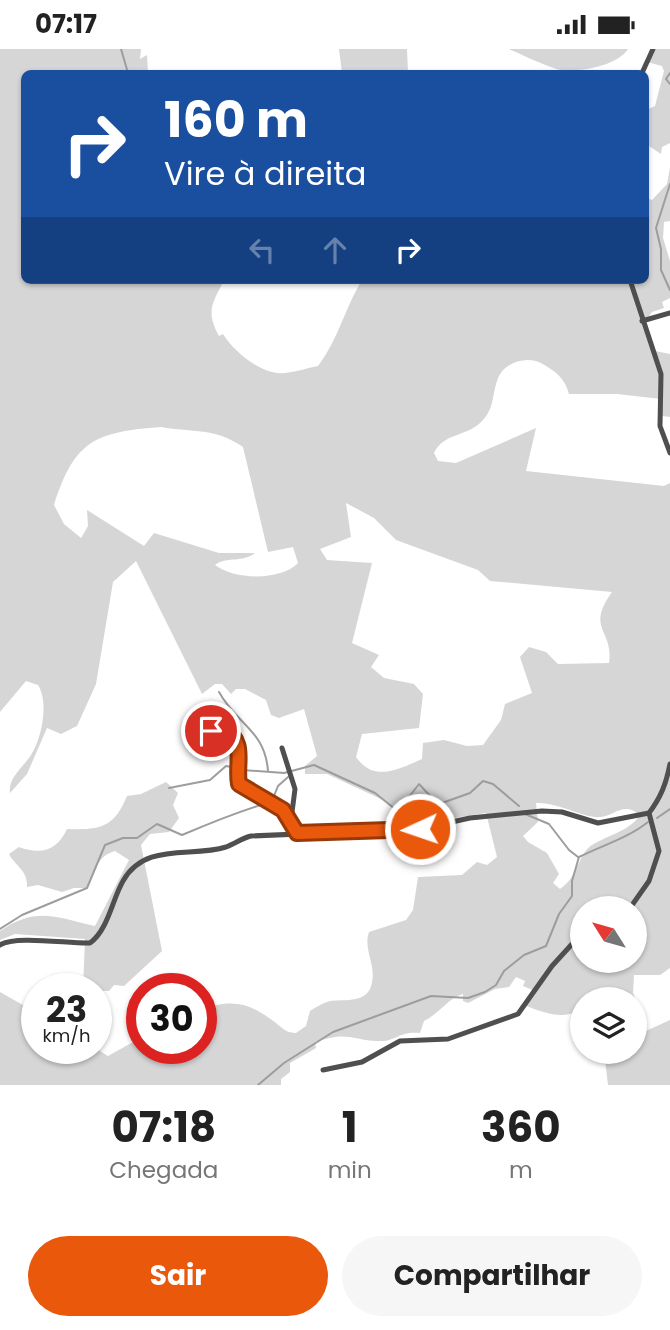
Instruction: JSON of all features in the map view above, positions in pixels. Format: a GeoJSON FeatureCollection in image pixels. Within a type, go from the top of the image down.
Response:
{"type":"FeatureCollection","features":[{"type":"Feature","properties":{"kind":"street"},"geometry":{"type":"LineString","coordinates":[[643,70],[653,49]]}},
{"type":"Feature","properties":{"kind":"street"},"geometry":{"type":"LineString","coordinates":[[631,284],[661,374],[660,426],[670,453]]}},
{"type":"Feature","properties":{"kind":"street"},"geometry":{"type":"LineString","coordinates":[[642,321],[670,313]]}},
{"type":"Feature","properties":{"kind":"street"},"geometry":{"type":"LineString","coordinates":[[200,743],[214,730],[230,733],[241,758],[239,784],[276,804],[291,820],[297,833]]}},
{"type":"Feature","properties":{"kind":"street"},"geometry":{"type":"LineString","coordinates":[[282,748],[295,789],[291,820]]}},
{"type":"Feature","properties":{"kind":"street"},"geometry":{"type":"LineString","coordinates":[[0,945],[10,940],[41,943],[57,939],[90,943],[102,928],[127,875],[149,858],[226,847],[251,836],[420,829],[470,818],[542,811],[562,812],[598,823],[649,813],[666,787],[670,764]]}},
{"type":"Feature","properties":{"kind":"street"},"geometry":{"type":"LineString","coordinates":[[638,896],[649,881],[659,851],[649,813]]}},
{"type":"Feature","properties":{"kind":"street"},"geometry":{"type":"LineString","coordinates":[[323,1070],[362,1062],[400,1041],[447,1039],[513,1017],[521,1012],[552,966],[570,946]]}},
{"type":"Feature","properties":{"kind":"shaded area"},"geometry":{"type":"Polygon","coordinates":[[[0,49],[141,49],[140,59],[147,55],[148,70],[21,70],[21,284],[222,284],[212,307],[212,320],[219,336],[223,334],[234,348],[259,367],[276,373],[318,366],[331,346],[360,284],[649,284],[649,199],[652,200],[667,184],[670,168],[670,221],[664,222],[663,238],[670,261],[670,298],[662,302],[664,308],[652,312],[645,322],[655,351],[670,354],[670,417],[662,416],[661,399],[617,394],[569,394],[562,379],[551,369],[535,361],[522,360],[509,365],[500,375],[491,407],[482,421],[470,430],[444,441],[434,453],[438,461],[456,463],[536,428],[526,471],[664,486],[670,483],[670,968],[660,975],[634,975],[633,987],[570,987],[570,1014],[563,1015],[526,1006],[535,991],[523,986],[525,981],[516,977],[509,987],[495,989],[468,1003],[463,1001],[463,994],[458,996],[424,1021],[420,1033],[407,1033],[382,1041],[344,1036],[315,1042],[316,1048],[290,1063],[290,1072],[281,1079],[281,1085],[0,1085],[0,992],[21,1004],[21,1064],[112,1064],[112,1054],[126,1046],[126,1064],[217,1064],[217,1005],[232,1003],[249,1007],[285,1030],[296,1033],[306,1026],[310,1011],[330,1001],[356,999],[370,989],[373,976],[368,945],[369,932],[406,920],[413,910],[418,877],[462,875],[477,862],[487,865],[497,857],[486,813],[422,823],[410,811],[396,811],[383,800],[327,774],[305,774],[305,766],[317,756],[304,709],[279,718],[271,715],[266,700],[245,689],[236,689],[231,694],[222,684],[215,684],[202,694],[136,561],[113,582],[96,684],[77,726],[61,734],[47,728],[27,774],[10,793],[11,782],[31,755],[41,730],[44,710],[38,685],[26,681],[0,712],[0,49]],[[161,427],[138,429],[119,432],[91,443],[70,466],[54,505],[64,524],[81,538],[88,526],[87,510],[144,546],[154,533],[219,553],[255,553],[215,565],[234,574],[269,575],[290,569],[298,563],[293,547],[268,552],[243,447],[223,436],[161,427]],[[346,503],[351,537],[320,549],[327,560],[372,563],[352,643],[379,655],[371,667],[384,678],[414,684],[423,694],[419,728],[362,734],[356,757],[371,770],[396,770],[422,759],[423,743],[444,740],[467,746],[483,745],[501,720],[505,704],[532,693],[520,657],[529,647],[546,652],[558,664],[609,663],[608,643],[602,629],[601,614],[612,592],[490,581],[478,570],[396,540],[374,518],[346,503]],[[536,803],[538,822],[523,836],[547,853],[559,874],[553,883],[560,889],[571,878],[587,849],[625,829],[640,815],[624,809],[594,817],[536,803]]]}},
{"type":"Feature","properties":{"kind":"shaded area"},"geometry":{"type":"Polygon","coordinates":[[[339,49],[407,49],[408,70],[342,70],[339,49]]]}},
{"type":"Feature","properties":{"kind":"shaded area"},"geometry":{"type":"Polygon","coordinates":[[[509,49],[628,49],[607,64],[588,69],[561,70],[509,49]]]}},
{"type":"Feature","properties":{"kind":"shaded area"},"geometry":{"type":"Polygon","coordinates":[[[651,49],[670,49],[670,143],[662,147],[661,154],[649,146],[649,109],[655,106],[664,71],[662,66],[647,62],[651,49]]]}},
{"type":"Feature","properties":{"kind":"shaded area"},"geometry":{"type":"Polygon","coordinates":[[[166,782],[178,793],[173,805],[179,818],[169,832],[150,834],[141,845],[162,951],[138,973],[126,973],[124,986],[114,985],[112,987],[112,973],[84,973],[85,939],[15,934],[0,940],[0,931],[25,918],[36,916],[57,917],[95,926],[129,860],[115,851],[108,854],[100,861],[87,888],[62,892],[38,885],[27,887],[23,872],[9,854],[19,847],[34,851],[47,849],[58,842],[67,829],[88,829],[104,825],[117,815],[127,796],[141,794],[166,782]]]}},
{"type":"Feature","properties":{"kind":"shaded area"},"geometry":{"type":"Polygon","coordinates":[[[670,1020],[670,1085],[608,1085],[605,1064],[647,1064],[647,1031],[670,1020]]]}},
{"type":"Feature","properties":{"kind":"waterway"},"geometry":{"type":"LineString","coordinates":[[121,49],[127,70]]}},
{"type":"Feature","properties":{"kind":"waterway"},"geometry":{"type":"LineString","coordinates":[[670,73],[666,79],[670,84]]}},
{"type":"Feature","properties":{"kind":"waterway"},"geometry":{"type":"LineString","coordinates":[[670,184],[656,228],[661,249],[661,270],[670,290]]}},
{"type":"Feature","properties":{"kind":"waterway"},"geometry":{"type":"LineString","coordinates":[[219,692],[262,746],[268,771]]}},
{"type":"Feature","properties":{"kind":"waterway"},"geometry":{"type":"LineString","coordinates":[[242,770],[284,773],[314,765],[375,793],[395,809],[402,806],[419,784],[432,798],[442,803],[470,793],[483,781],[493,784],[519,806]]}},
{"type":"Feature","properties":{"kind":"waterway"},"geometry":{"type":"LineString","coordinates":[[169,788],[210,780],[226,766],[237,768]]}},
{"type":"Feature","properties":{"kind":"waterway"},"geometry":{"type":"LineString","coordinates":[[272,801],[278,786],[288,777]]}},
{"type":"Feature","properties":{"kind":"waterway"},"geometry":{"type":"LineString","coordinates":[[0,929],[22,915],[87,888],[105,845],[123,838],[137,838],[157,824],[182,835],[267,803]]}},
{"type":"Feature","properties":{"kind":"waterway"},"geometry":{"type":"LineString","coordinates":[[657,818],[670,809]]}},
{"type":"Feature","properties":{"kind":"waterway"},"geometry":{"type":"LineString","coordinates":[[525,814],[549,824],[569,850],[578,857]]}},
{"type":"Feature","properties":{"kind":"waterway"},"geometry":{"type":"LineString","coordinates":[[258,1085],[284,1063],[333,1032],[431,996],[468,998],[496,985],[504,971],[524,955],[546,946],[559,914],[572,896],[572,881],[579,857],[624,837],[648,822]]}},
{"type":"Feature","properties":{"kind":"route"},"geometry":{"type":"LineString","coordinates":[[211,731],[224,729],[234,737],[241,758],[239,784],[276,804],[291,820],[297,833],[420,829]]}}]}
